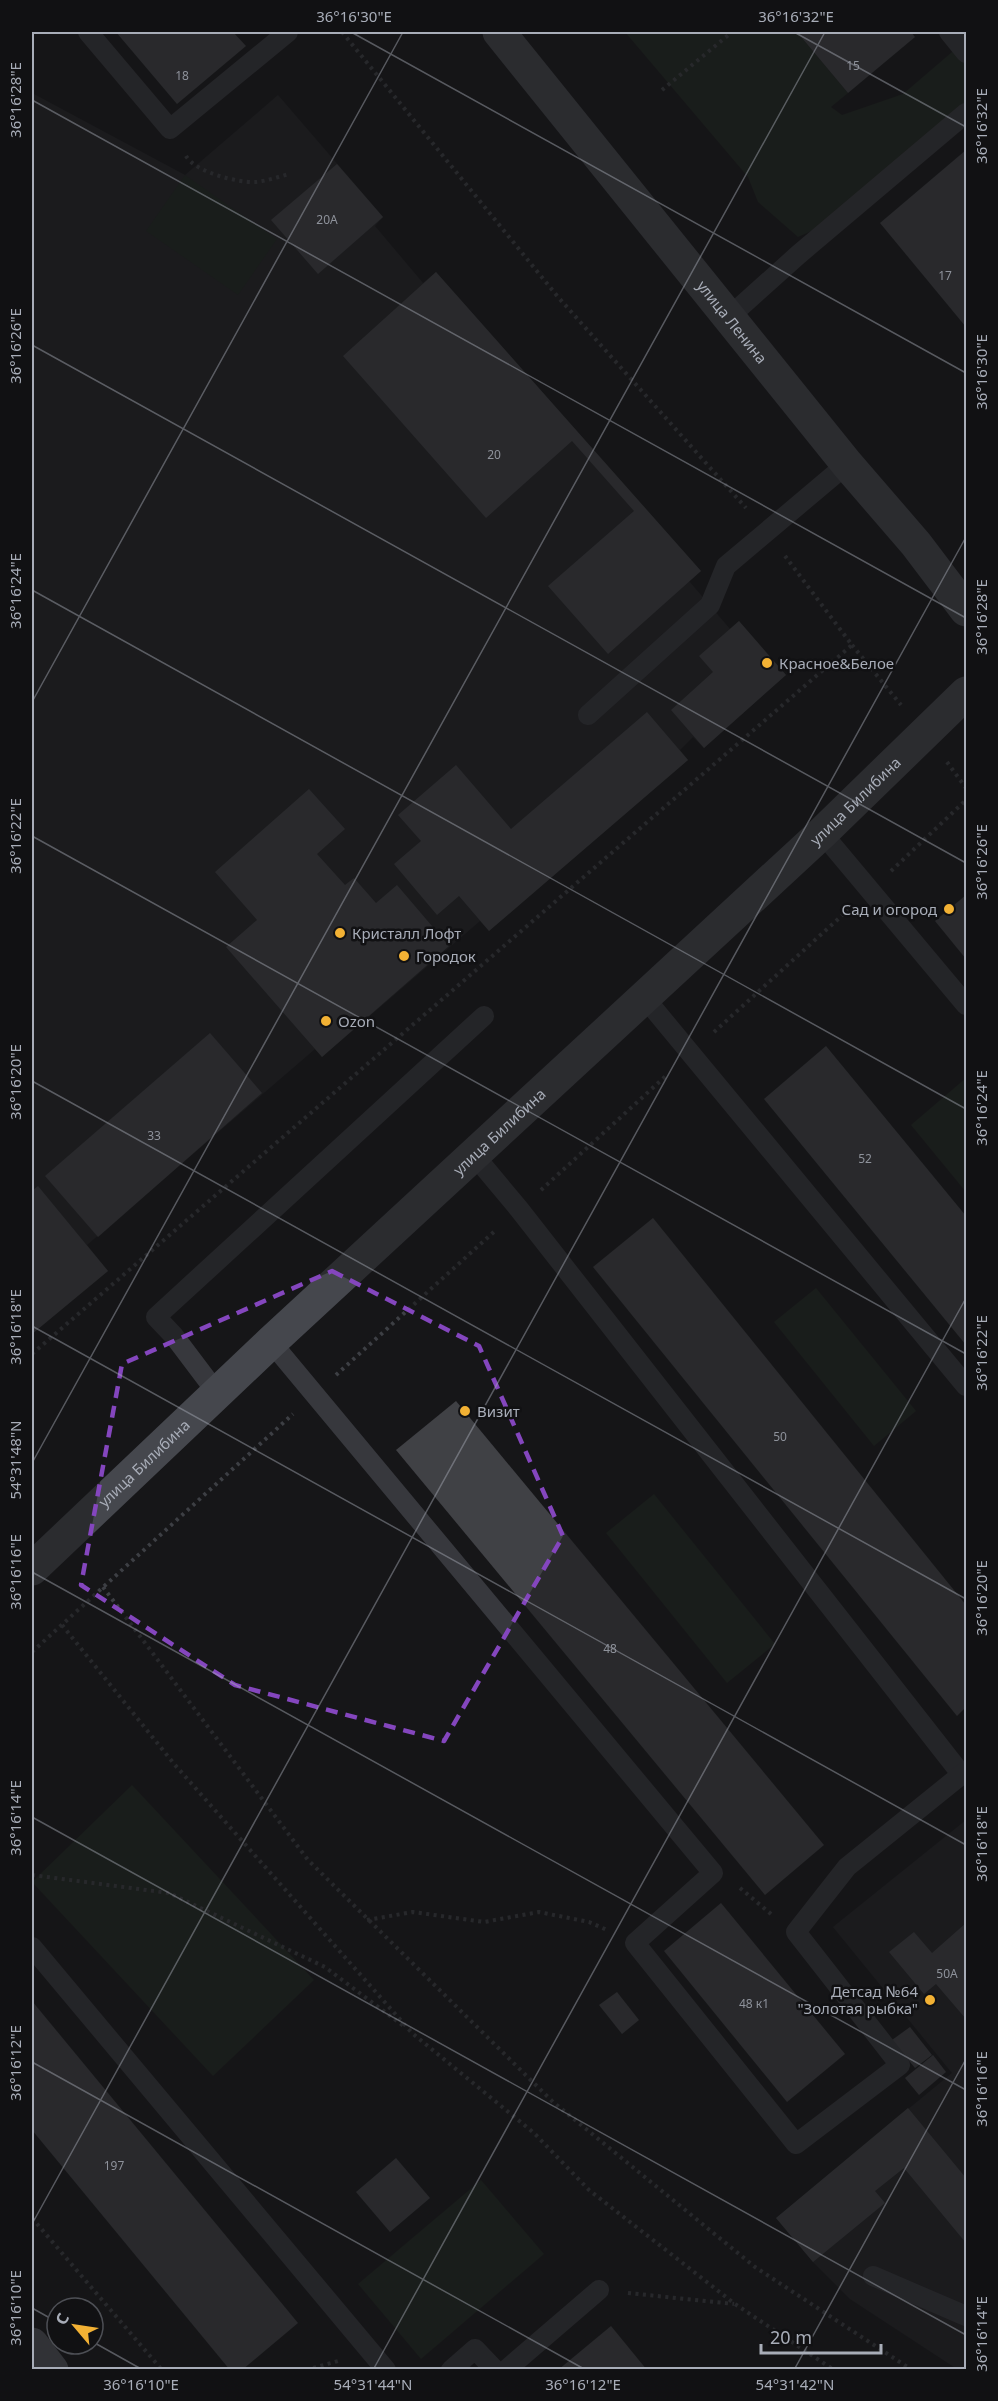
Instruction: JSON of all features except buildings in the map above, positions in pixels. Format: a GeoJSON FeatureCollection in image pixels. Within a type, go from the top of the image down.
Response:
{"type":"FeatureCollection","features":[{"type":"Feature","properties":{"kind":"main road","name":"улица Ленина"},"geometry":{"type":"LineString","coordinates":[[499,32],[847,464],[916,544],[966,610]]}},
{"type":"Feature","properties":{"kind":"main road","name":"улица Билибина"},"geometry":{"type":"LineString","coordinates":[[32,1569],[272,1342],[822,833],[966,693]]}},
{"type":"Feature","properties":{"kind":"main road"},"geometry":{"type":"LineString","coordinates":[[32,2344],[52,2370]]}},
{"type":"Feature","properties":{"kind":"lane"},"geometry":{"type":"LineString","coordinates":[[88,32],[170,129],[288,32]]}},
{"type":"Feature","properties":{"kind":"lane"},"geometry":{"type":"LineString","coordinates":[[949,32],[966,53]]}},
{"type":"Feature","properties":{"kind":"lane"},"geometry":{"type":"LineString","coordinates":[[729,317],[798,255],[966,113]]}},
{"type":"Feature","properties":{"kind":"lane"},"geometry":{"type":"LineString","coordinates":[[588,715],[710,605],[726,566],[847,464]]}},
{"type":"Feature","properties":{"kind":"lane"},"geometry":{"type":"LineString","coordinates":[[822,833],[966,1005]]}},
{"type":"Feature","properties":{"kind":"lane"},"geometry":{"type":"LineString","coordinates":[[644,997],[966,1386]]}},
{"type":"Feature","properties":{"kind":"lane"},"geometry":{"type":"LineString","coordinates":[[218,1393],[174,1336],[156,1317],[484,1016]]}},
{"type":"Feature","properties":{"kind":"lane"},"geometry":{"type":"LineString","coordinates":[[272,1342],[713,1873],[635,1943],[796,2144],[900,2065],[796,1932],[847,1867],[964,1773],[474,1155]]}},
{"type":"Feature","properties":{"kind":"lane"},"geometry":{"type":"LineString","coordinates":[[32,1947],[386,2370]]}},
{"type":"Feature","properties":{"kind":"lane"},"geometry":{"type":"LineString","coordinates":[[873,2276],[966,2316]]}},
{"type":"Feature","properties":{"kind":"lane"},"geometry":{"type":"LineString","coordinates":[[506,2370],[599,2290]]}},
{"type":"Feature","properties":{"kind":"lane"},"geometry":{"type":"LineString","coordinates":[[451,2370],[475,2349],[495,2370]]}},
{"type":"Feature","properties":{"kind":"path"},"geometry":{"type":"LineString","coordinates":[[32,1354],[852,645],[767,531],[558,297],[342,32]]}},
{"type":"Feature","properties":{"kind":"path"},"geometry":{"type":"LineString","coordinates":[[662,90],[732,32]]}},
{"type":"Feature","properties":{"kind":"path"},"geometry":{"type":"LineString","coordinates":[[170,129],[189,161],[207,173],[255,182],[289,174]]}},
{"type":"Feature","properties":{"kind":"path"},"geometry":{"type":"LineString","coordinates":[[103,1587],[308,1860],[553,2102],[755,2267],[912,2370]]}},
{"type":"Feature","properties":{"kind":"path"},"geometry":{"type":"LineString","coordinates":[[62,1625],[175,1765],[412,2033]]}},
{"type":"Feature","properties":{"kind":"path"},"geometry":{"type":"LineString","coordinates":[[713,1873],[748,1893],[768,1912],[796,1932]]}},
{"type":"Feature","properties":{"kind":"path"},"geometry":{"type":"LineString","coordinates":[[32,1875],[169,1893],[325,1967],[412,2033],[534,2133],[589,2190],[735,2304],[834,2370]]}},
{"type":"Feature","properties":{"kind":"path"},"geometry":{"type":"LineString","coordinates":[[367,1920],[414,1912],[484,1922],[540,1912],[589,1922],[635,1943]]}},
{"type":"Feature","properties":{"kind":"path"},"geometry":{"type":"LineString","coordinates":[[32,2218],[162,2370]]}},
{"type":"Feature","properties":{"kind":"path"},"geometry":{"type":"LineString","coordinates":[[599,2290],[735,2304]]}},
{"type":"Feature","properties":{"kind":"highlighted area"},"geometry":{"type":"Polygon","coordinates":[[[332,1271],[479,1346],[563,1536],[444,1741],[235,1685],[81,1585],[122,1364],[332,1271]]]}},
{"type":"Feature","properties":{"kind":"shaded area"},"geometry":{"type":"Polygon","coordinates":[[[625,32],[797,32],[848,93],[831,107],[842,115],[903,94],[966,40],[966,110],[843,217],[798,237],[758,202],[748,177],[625,32]]]}},
{"type":"Feature","properties":{"kind":"shaded area"},"geometry":{"type":"Polygon","coordinates":[[[32,93],[185,175],[278,95],[383,217],[375,226],[423,283],[436,272],[701,571],[689,581],[730,629],[739,621],[786,675],[704,748],[693,737],[680,750],[688,760],[489,931],[480,921],[322,1057],[315,1049],[87,1245],[108,1271],[32,1334],[32,93]]]}},
{"type":"Feature","properties":{"kind":"shaded area"},"geometry":{"type":"Polygon","coordinates":[[[185,175],[277,239],[238,295],[146,231],[185,175]]]}},
{"type":"Feature","properties":{"kind":"shaded area"},"geometry":{"type":"Polygon","coordinates":[[[966,1078],[966,1192],[911,1125],[966,1078]]]}},
{"type":"Feature","properties":{"kind":"shaded area"},"geometry":{"type":"Polygon","coordinates":[[[816,1288],[916,1411],[874,1446],[774,1322],[816,1288]]]}},
{"type":"Feature","properties":{"kind":"shaded area"},"geometry":{"type":"Polygon","coordinates":[[[654,1494],[775,1644],[727,1683],[606,1533],[654,1494]]]}},
{"type":"Feature","properties":{"kind":"shaded area"},"geometry":{"type":"Polygon","coordinates":[[[132,1785],[314,1980],[213,2076],[32,1882],[132,1785]]]}},
{"type":"Feature","properties":{"kind":"shaded area"},"geometry":{"type":"Polygon","coordinates":[[[966,1820],[966,2369],[957,2369],[850,2299],[813,2262],[776,2218],[952,2073],[833,1927],[966,1820]]]}},
{"type":"Feature","properties":{"kind":"shaded area"},"geometry":{"type":"Polygon","coordinates":[[[481,2180],[544,2254],[421,2359],[358,2284],[481,2180]]]}},
{"type":"Feature","properties":{"kind":"place","name":"Красное&Белое"},"geometry":{"type":"Point","coordinates":[767,663]}},
{"type":"Feature","properties":{"kind":"place","name":"Сад и огород"},"geometry":{"type":"Point","coordinates":[949,909]}},
{"type":"Feature","properties":{"kind":"place","name":"Кристалл Лофт"},"geometry":{"type":"Point","coordinates":[340,933]}},
{"type":"Feature","properties":{"kind":"place","name":"Городок"},"geometry":{"type":"Point","coordinates":[404,956]}},
{"type":"Feature","properties":{"kind":"place","name":"Ozon"},"geometry":{"type":"Point","coordinates":[326,1021]}},
{"type":"Feature","properties":{"kind":"place","name":"Визит"},"geometry":{"type":"Point","coordinates":[465,1411]}},
{"type":"Feature","properties":{"kind":"place","name":"Детсад №64 \"Золотая рыбка\""},"geometry":{"type":"Point","coordinates":[930,2000]}}]}
